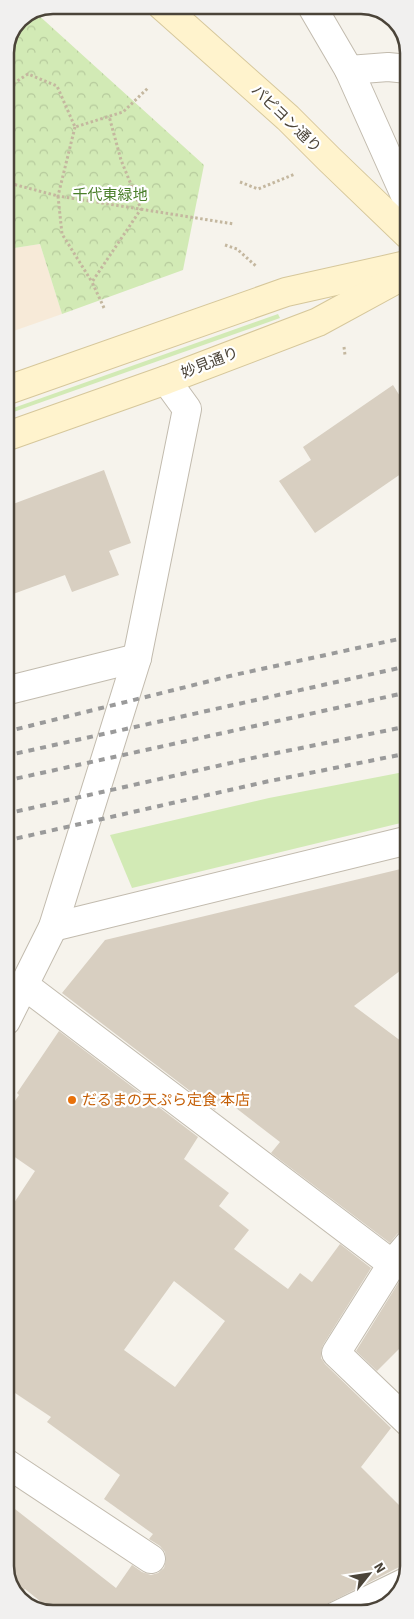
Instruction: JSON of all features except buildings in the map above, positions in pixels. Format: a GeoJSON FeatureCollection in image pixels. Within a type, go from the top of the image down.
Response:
{"type":"FeatureCollection","features":[{"type":"Feature","properties":{"kind":"main road","name":"パピヨン通り"},"geometry":{"type":"LineString","coordinates":[[171,14],[288,118],[400,228]]}},
{"type":"Feature","properties":{"kind":"main road"},"geometry":{"type":"LineString","coordinates":[[14,388],[286,292],[400,267]]}},
{"type":"Feature","properties":{"kind":"main road","name":"妙見通り"},"geometry":{"type":"LineString","coordinates":[[14,434],[166,380],[318,322],[400,277]]}},
{"type":"Feature","properties":{"kind":"street"},"geometry":{"type":"LineString","coordinates":[[316,14],[349,70],[400,184]]}},
{"type":"Feature","properties":{"kind":"street"},"geometry":{"type":"LineString","coordinates":[[349,70],[388,67],[400,68]]}},
{"type":"Feature","properties":{"kind":"street"},"geometry":{"type":"LineString","coordinates":[[166,380],[187,409],[137,658],[53,927],[15,987],[400,1254],[336,1352],[400,1414]]}},
{"type":"Feature","properties":{"kind":"street"},"geometry":{"type":"LineString","coordinates":[[14,689],[137,658]]}},
{"type":"Feature","properties":{"kind":"street"},"geometry":{"type":"LineString","coordinates":[[53,927],[400,842]]}},
{"type":"Feature","properties":{"kind":"street"},"geometry":{"type":"LineString","coordinates":[[14,1468],[150,1559]]}},
{"type":"Feature","properties":{"kind":"lane"},"geometry":{"type":"LineString","coordinates":[[349,1605],[397,1582]]}},
{"type":"Feature","properties":{"kind":"path"},"geometry":{"type":"LineString","coordinates":[[14,83],[28,74],[57,86],[75,127],[58,196],[62,234],[92,282],[104,308]]}},
{"type":"Feature","properties":{"kind":"path"},"geometry":{"type":"LineString","coordinates":[[75,127],[123,112],[148,88]]}},
{"type":"Feature","properties":{"kind":"path"},"geometry":{"type":"LineString","coordinates":[[109,116],[120,160],[140,210]]}},
{"type":"Feature","properties":{"kind":"path"},"geometry":{"type":"LineString","coordinates":[[14,184],[58,196],[234,224]]}},
{"type":"Feature","properties":{"kind":"path"},"geometry":{"type":"LineString","coordinates":[[92,282],[140,210]]}},
{"type":"Feature","properties":{"kind":"shaded area"},"geometry":{"type":"Polygon","coordinates":[[[40,244],[62,314],[14,331],[14,248],[40,244]]]}},
{"type":"Feature","properties":{"kind":"green space","name":"千代東緑地"},"geometry":{"type":"Polygon","coordinates":[[[40,16],[204,165],[183,270],[62,314],[40,244],[14,248],[14,45],[25,25],[40,16]]]}},
{"type":"Feature","properties":{"kind":"green space"},"geometry":{"type":"Polygon","coordinates":[[[278,314],[280,318],[14,412],[14,408],[278,314]]]}},
{"type":"Feature","properties":{"kind":"green space"},"geometry":{"type":"Polygon","coordinates":[[[400,773],[400,823],[132,888],[110,835],[269,798],[400,773]]]}},
{"type":"Feature","properties":{"kind":"railway"},"geometry":{"type":"LineString","coordinates":[[14,730],[234,675],[400,639]]}},
{"type":"Feature","properties":{"kind":"railway"},"geometry":{"type":"LineString","coordinates":[[14,754],[400,668]]}},
{"type":"Feature","properties":{"kind":"railway"},"geometry":{"type":"LineString","coordinates":[[14,779],[400,694]]}},
{"type":"Feature","properties":{"kind":"railway"},"geometry":{"type":"LineString","coordinates":[[14,812],[257,757],[400,728]]}},
{"type":"Feature","properties":{"kind":"railway"},"geometry":{"type":"LineString","coordinates":[[14,839],[265,782],[400,755]]}},
{"type":"Feature","properties":{"kind":"place","name":"だるまの天ぷら定食 本店"},"geometry":{"type":"Point","coordinates":[72,1100]}}]}
